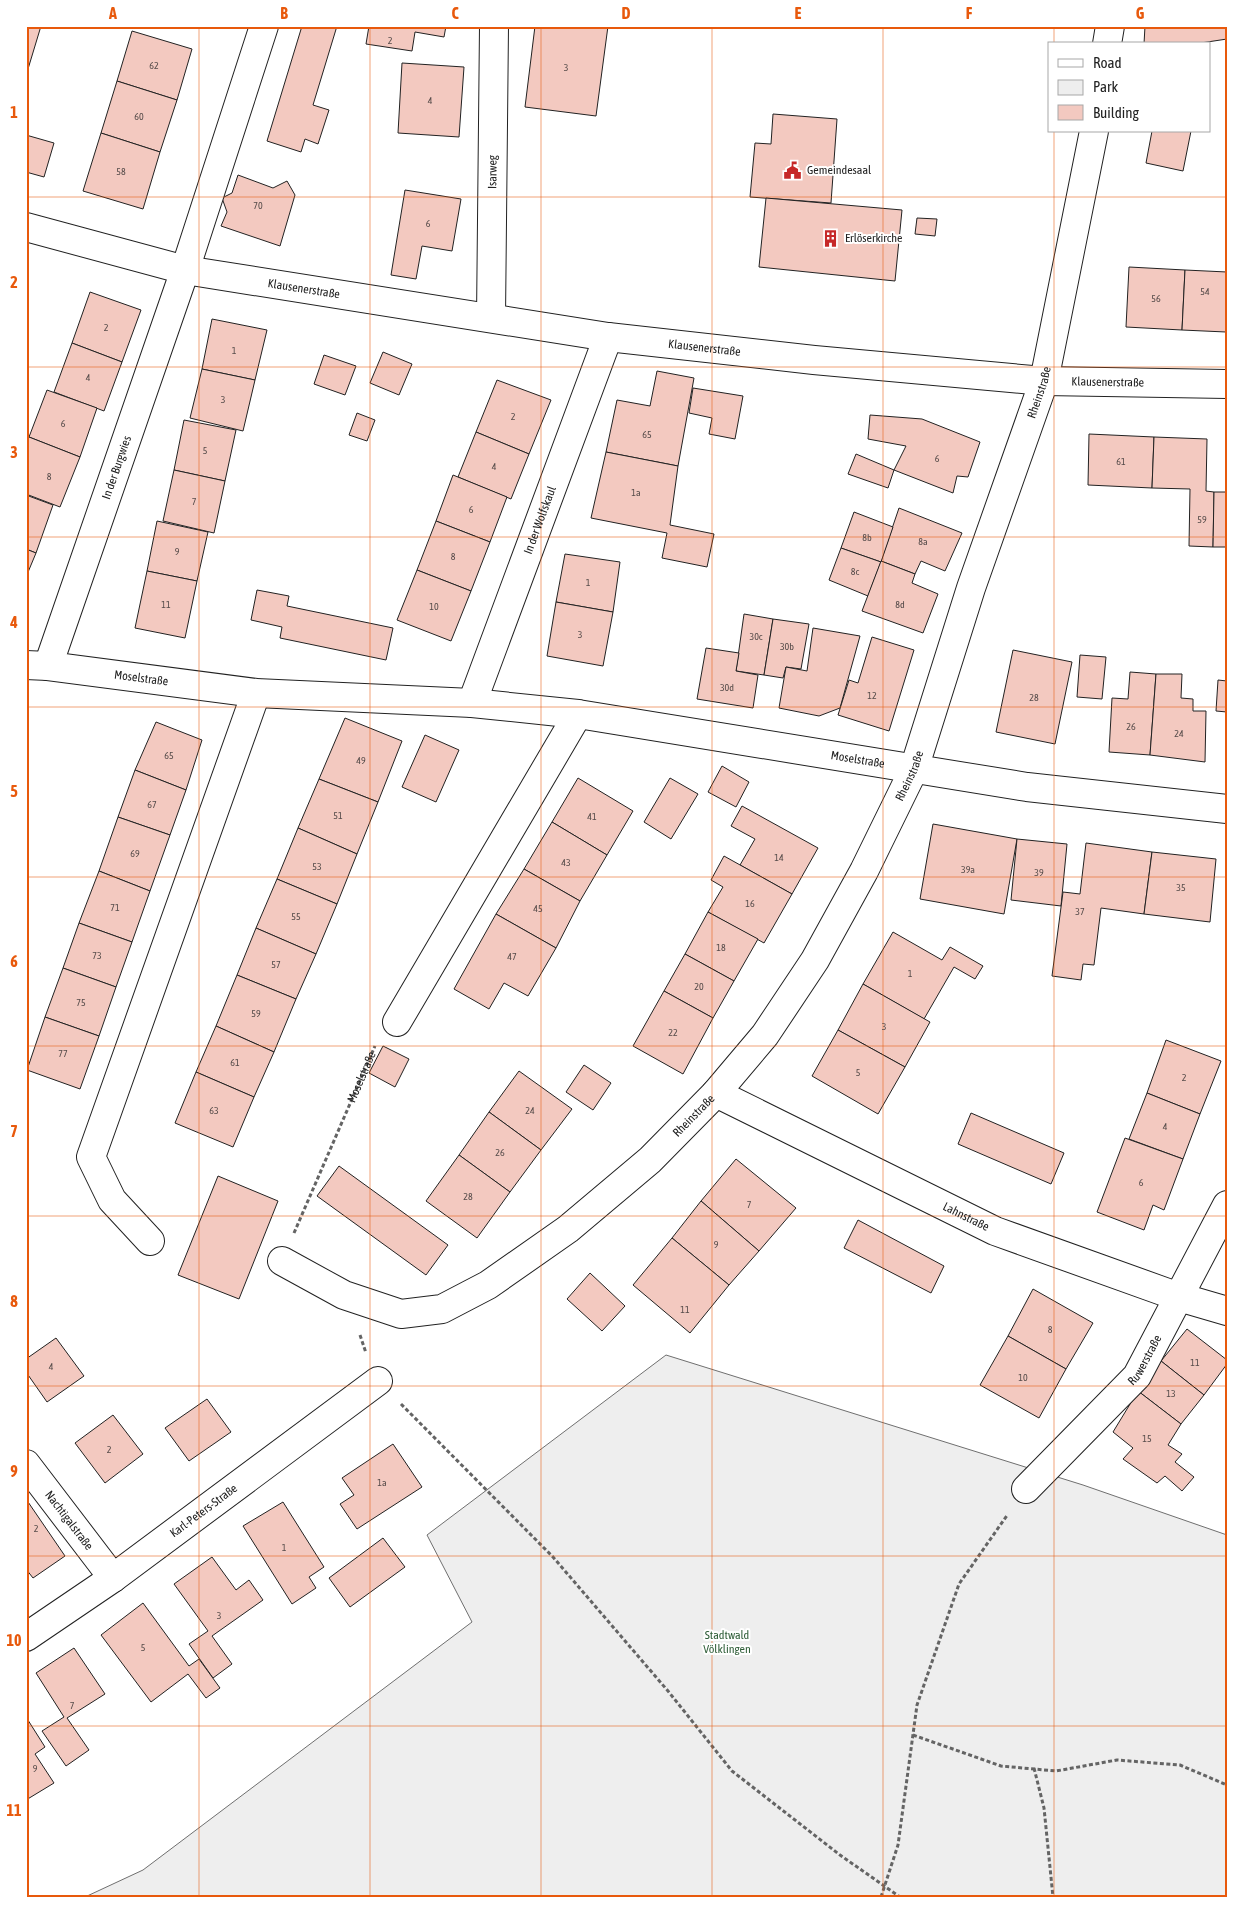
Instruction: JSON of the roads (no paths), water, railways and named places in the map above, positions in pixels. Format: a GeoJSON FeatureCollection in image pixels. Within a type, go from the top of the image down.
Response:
{"type":"FeatureCollection","features":[{"type":"Feature","properties":{"kind":"street"},"geometry":{"type":"LineString","coordinates":[[185,270],[264,26]]}},
{"type":"Feature","properties":{"kind":"street","name":"Isarweg"},"geometry":{"type":"LineString","coordinates":[[490,318],[494,26]]}},
{"type":"Feature","properties":{"kind":"street"},"geometry":{"type":"LineString","coordinates":[[1107,42],[1110,26]]}},
{"type":"Feature","properties":{"kind":"street","name":"Rheinstraße"},"geometry":{"type":"LineString","coordinates":[[282,1261],[344,1295],[401,1314],[442,1308],[488,1285],[568,1229],[635,1173],[716,1093],[765,1035],[814,960],[864,871],[914,769],[971,588],[1044,381],[1094,132]]}},
{"type":"Feature","properties":{"kind":"street","name":"Klausenerstraße"},"geometry":{"type":"LineString","coordinates":[[26,227],[185,270],[608,337],[814,360],[1044,381],[1227,384]]}},
{"type":"Feature","properties":{"kind":"street","name":"In der Burgwies"},"geometry":{"type":"LineString","coordinates":[[37,665],[185,270]]}},
{"type":"Feature","properties":{"kind":"street","name":"In der Wolfskaul"},"geometry":{"type":"LineString","coordinates":[[472,703],[608,337]]}},
{"type":"Feature","properties":{"kind":"street","name":"Moselstraße"},"geometry":{"type":"LineString","coordinates":[[37,665],[256,694],[472,703],[578,714],[1027,787],[1227,810]]}},
{"type":"Feature","properties":{"kind":"street"},"geometry":{"type":"LineString","coordinates":[[150,1241],[112,1200],[91,1157],[256,694]]}},
{"type":"Feature","properties":{"kind":"street"},"geometry":{"type":"LineString","coordinates":[[397,1022],[578,714]]}},
{"type":"Feature","properties":{"kind":"street","name":"Lahnstraße"},"geometry":{"type":"LineString","coordinates":[[716,1093],[995,1231],[1179,1297],[1227,1311]]}},
{"type":"Feature","properties":{"kind":"street","name":"Ruwerstraße"},"geometry":{"type":"LineString","coordinates":[[1026,1489],[1137,1376],[1227,1205]]}},
{"type":"Feature","properties":{"kind":"street","name":"Karl-Peters-Straße"},"geometry":{"type":"LineString","coordinates":[[26,1637],[113,1578],[378,1381]]}},
{"type":"Feature","properties":{"kind":"street","name":"Nachtigalstraße"},"geometry":{"type":"LineString","coordinates":[[26,1464],[113,1578]]}},
{"type":"Feature","properties":{"kind":"place","name":"Gemeindesaal"},"geometry":{"type":"Point","coordinates":[793,170]}},
{"type":"Feature","properties":{"kind":"place","name":"Erlöserkirche"},"geometry":{"type":"Point","coordinates":[831,238]}},
{"type":"Feature","properties":{"kind":"park label","name":"Stadtwald Völklingen"},"geometry":{"type":"Point","coordinates":[727,1642]}}]}
